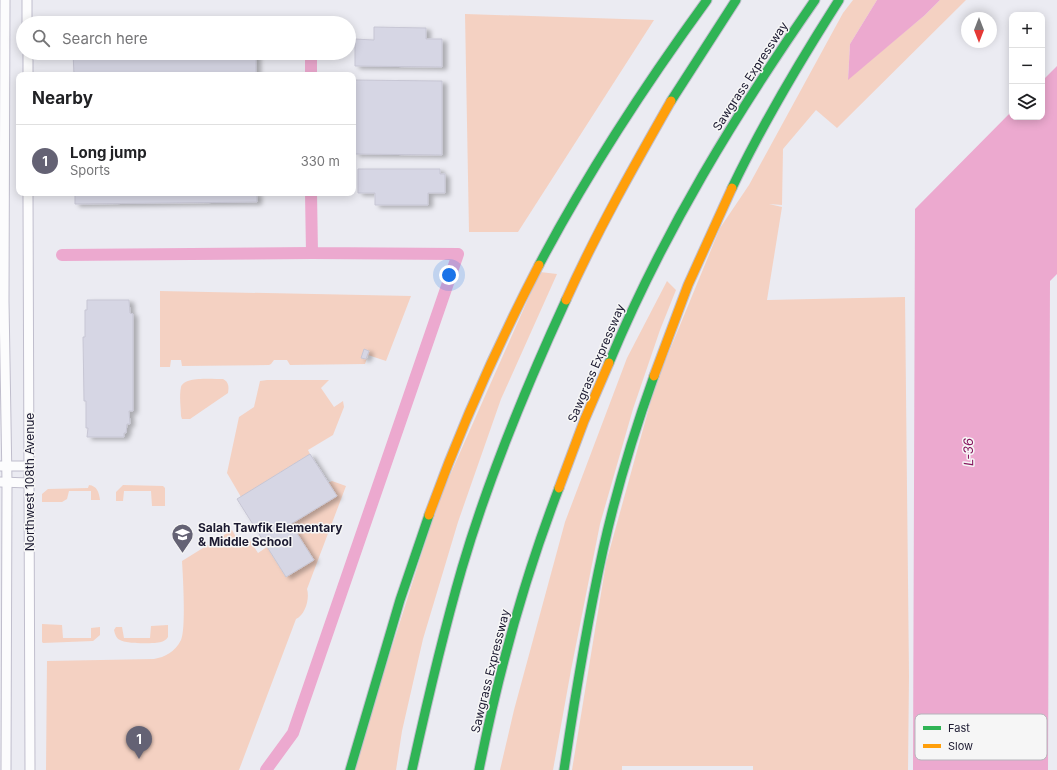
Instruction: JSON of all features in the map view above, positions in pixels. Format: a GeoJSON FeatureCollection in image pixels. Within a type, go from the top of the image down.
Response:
{"type":"FeatureCollection","features":[{"type":"Feature","properties":{"kind":"highway"},"geometry":{"type":"LineString","coordinates":[[350,770],[403,591],[434,501],[448,462],[492,361],[534,274],[588,177],[652,77],[707,0]]}},
{"type":"Feature","properties":{"kind":"highway"},"geometry":{"type":"LineString","coordinates":[[412,770],[430,688],[448,617],[487,494],[509,434],[559,313],[586,255],[617,196],[681,84],[736,0]]}},
{"type":"Feature","properties":{"kind":"highway","name":"Sawgrass Expressway"},"geometry":{"type":"LineString","coordinates":[[479,770],[486,730],[502,668],[536,554],[559,484],[607,365],[636,301],[700,179],[723,139],[758,84],[815,0]]}},
{"type":"Feature","properties":{"kind":"highway"},"geometry":{"type":"LineString","coordinates":[[564,770],[581,660],[601,561],[634,432],[660,353],[693,270],[735,180],[777,101],[817,34],[840,0]]}},
{"type":"Feature","properties":{"kind":"street","name":"Northwest 108th Avenue"},"geometry":{"type":"LineString","coordinates":[[5,0],[3,466],[6,770]]}},
{"type":"Feature","properties":{"kind":"street"},"geometry":{"type":"LineString","coordinates":[[27,0],[27,16]]}},
{"type":"Feature","properties":{"kind":"street"},"geometry":{"type":"LineString","coordinates":[[28,60],[28,72]]}},
{"type":"Feature","properties":{"kind":"street","name":"Northwest 108th Avenue"},"geometry":{"type":"LineString","coordinates":[[28,196],[30,770]]}},
{"type":"Feature","properties":{"kind":"street"},"geometry":{"type":"LineString","coordinates":[[3,466],[29,466]]}},
{"type":"Feature","properties":{"kind":"street"},"geometry":{"type":"LineString","coordinates":[[4,482],[29,483]]}},
{"type":"Feature","properties":{"kind":"shaded area"},"geometry":{"type":"Polygon","coordinates":[[[853,0],[877,0],[850,44],[848,79],[925,15],[940,0],[966,0],[837,128],[816,110],[783,149],[782,205],[769,204],[782,207],[767,300],[905,297],[909,676],[908,770],[753,770],[753,766],[622,766],[622,770],[572,770],[606,563],[655,386],[720,228],[749,185],[843,13],[853,0]]]}},
{"type":"Feature","properties":{"kind":"shaded area"},"geometry":{"type":"Polygon","coordinates":[[[465,14],[654,20],[518,232],[469,232],[465,14]]]}},
{"type":"Feature","properties":{"kind":"shaded area"},"geometry":{"type":"Polygon","coordinates":[[[540,272],[557,274],[501,399],[458,522],[423,639],[402,731],[396,770],[353,770],[438,502],[540,272]]]}},
{"type":"Feature","properties":{"kind":"shaded area"},"geometry":{"type":"Polygon","coordinates":[[[667,281],[676,290],[660,330],[633,409],[600,524],[553,770],[500,770],[514,710],[565,522],[627,358],[667,281]]]}},
{"type":"Feature","properties":{"kind":"shaded area"},"geometry":{"type":"Polygon","coordinates":[[[160,291],[411,296],[386,361],[368,355],[365,364],[290,365],[287,360],[274,360],[269,365],[182,366],[181,360],[171,360],[170,367],[160,367],[160,291]]]}},
{"type":"Feature","properties":{"kind":"shaded area"},"geometry":{"type":"Polygon","coordinates":[[[199,379],[223,379],[228,385],[228,393],[190,419],[182,419],[180,394],[183,383],[199,379]]]}},
{"type":"Feature","properties":{"kind":"shaded area"},"geometry":{"type":"Polygon","coordinates":[[[329,380],[321,388],[334,407],[343,401],[344,407],[333,435],[308,450],[310,454],[241,497],[227,473],[239,417],[254,407],[260,381],[329,380]]]}},
{"type":"Feature","properties":{"kind":"shaded area"},"geometry":{"type":"Polygon","coordinates":[[[332,481],[346,486],[307,589],[308,597],[306,606],[302,614],[296,619],[239,770],[46,770],[47,661],[154,659],[169,653],[179,644],[183,634],[184,602],[182,561],[232,530],[240,544],[249,539],[258,553],[267,547],[286,577],[313,560],[291,524],[336,496],[328,483],[332,481]]]}},
{"type":"Feature","properties":{"kind":"shaded area"},"geometry":{"type":"Polygon","coordinates":[[[89,485],[97,490],[100,500],[91,500],[91,491],[69,491],[67,499],[62,502],[42,502],[42,494],[48,489],[88,488],[89,485]]]}},
{"type":"Feature","properties":{"kind":"shaded area"},"geometry":{"type":"Polygon","coordinates":[[[123,485],[163,486],[165,488],[165,506],[152,506],[151,491],[124,491],[123,501],[116,501],[116,492],[123,485]]]}},
{"type":"Feature","properties":{"kind":"shaded area"},"geometry":{"type":"Polygon","coordinates":[[[42,624],[62,625],[63,638],[91,638],[91,628],[100,627],[100,635],[93,641],[43,643],[42,624]]]}},
{"type":"Feature","properties":{"kind":"shaded area"},"geometry":{"type":"Polygon","coordinates":[[[168,625],[168,637],[164,641],[157,643],[123,641],[118,638],[114,630],[116,627],[122,627],[124,638],[150,638],[151,626],[168,625]]]}},
{"type":"Feature","properties":{"kind":"water"},"geometry":{"type":"Polygon","coordinates":[[[877,0],[940,0],[925,15],[848,80],[850,44],[877,0]]]}},
{"type":"Feature","properties":{"kind":"water","name":"L-36"},"geometry":{"type":"Polygon","coordinates":[[[1057,66],[1057,274],[1050,281],[1048,770],[913,770],[915,209],[1009,114],[1009,120],[1045,120],[1045,78],[1057,66]]]}},
{"type":"Feature","properties":{"kind":"building"},"geometry":{"type":"Polygon","coordinates":[[[374,27],[426,28],[426,39],[442,39],[442,67],[355,66],[356,39],[374,40],[374,27]]]}},
{"type":"Feature","properties":{"kind":"building"},"geometry":{"type":"Polygon","coordinates":[[[73,60],[256,60],[256,72],[74,72],[73,60]]]}},
{"type":"Feature","properties":{"kind":"building"},"geometry":{"type":"Polygon","coordinates":[[[356,80],[442,81],[442,155],[356,154],[356,80]]]}},
{"type":"Feature","properties":{"kind":"building"},"geometry":{"type":"Polygon","coordinates":[[[358,169],[440,169],[440,174],[445,174],[445,193],[428,193],[428,205],[375,205],[375,193],[358,193],[358,169]]]}},
{"type":"Feature","properties":{"kind":"building"},"geometry":{"type":"Polygon","coordinates":[[[75,196],[257,196],[257,202],[75,204],[75,196]]]}},
{"type":"Feature","properties":{"kind":"building"},"geometry":{"type":"Polygon","coordinates":[[[87,300],[129,300],[130,313],[133,314],[133,411],[129,411],[130,424],[127,424],[124,437],[87,437],[88,428],[86,428],[86,401],[84,401],[83,337],[85,337],[85,310],[87,310],[87,300]]]}},
{"type":"Feature","properties":{"kind":"building"},"geometry":{"type":"Polygon","coordinates":[[[364,349],[369,351],[366,359],[361,358],[364,349]]]}},
{"type":"Feature","properties":{"kind":"building"},"geometry":{"type":"Polygon","coordinates":[[[310,454],[337,496],[291,524],[314,560],[286,577],[237,499],[310,454]]]}},
{"type":"Feature","properties":{"kind":"waterway"},"geometry":{"type":"LineString","coordinates":[[311,60],[311,72]]}},
{"type":"Feature","properties":{"kind":"waterway"},"geometry":{"type":"LineString","coordinates":[[266,770],[293,733],[458,254],[312,253],[311,196]]}},
{"type":"Feature","properties":{"kind":"waterway"},"geometry":{"type":"LineString","coordinates":[[62,255],[312,253]]}},
{"type":"Feature","properties":{"kind":"traffic: fast"},"geometry":{"type":"LineString","coordinates":[[539,265],[597,163],[661,64],[707,0]]}},
{"type":"Feature","properties":{"kind":"traffic: fast"},"geometry":{"type":"LineString","coordinates":[[671,101],[736,0]]}},
{"type":"Feature","properties":{"kind":"traffic: fast"},"geometry":{"type":"LineString","coordinates":[[609,363],[653,268],[702,176],[785,43],[815,0]]}},
{"type":"Feature","properties":{"kind":"traffic: fast"},"geometry":{"type":"LineString","coordinates":[[732,188],[782,92],[839,0]]}},
{"type":"Feature","properties":{"kind":"traffic: fast"},"geometry":{"type":"LineString","coordinates":[[412,770],[442,643],[462,568],[484,500],[509,432],[566,300]]}},
{"type":"Feature","properties":{"kind":"traffic: fast"},"geometry":{"type":"LineString","coordinates":[[564,770],[572,715],[603,550],[626,462],[654,376]]}},
{"type":"Feature","properties":{"kind":"traffic: fast"},"geometry":{"type":"LineString","coordinates":[[479,770],[486,734],[513,627],[534,557],[559,488]]}},
{"type":"Feature","properties":{"kind":"traffic: fast"},"geometry":{"type":"LineString","coordinates":[[350,770],[400,600],[429,515]]}},
{"type":"Feature","properties":{"kind":"traffic: slow"},"geometry":{"type":"LineString","coordinates":[[566,300],[603,224],[671,101]]}},
{"type":"Feature","properties":{"kind":"traffic: slow"},"geometry":{"type":"LineString","coordinates":[[654,376],[688,285],[732,188]]}},
{"type":"Feature","properties":{"kind":"traffic: slow"},"geometry":{"type":"LineString","coordinates":[[429,515],[453,451],[480,388],[508,326],[539,265]]}},
{"type":"Feature","properties":{"kind":"traffic: slow"},"geometry":{"type":"LineString","coordinates":[[559,488],[584,421],[609,363]]}},
{"type":"Feature","properties":{"kind":"place","name":"Salah Tawfik Elementary & Middle School"},"geometry":{"type":"Point","coordinates":[183,554]}},
{"type":"Feature","properties":{"kind":"place","name":"Long jump"},"geometry":{"type":"Point","coordinates":[139,759]}}]}
